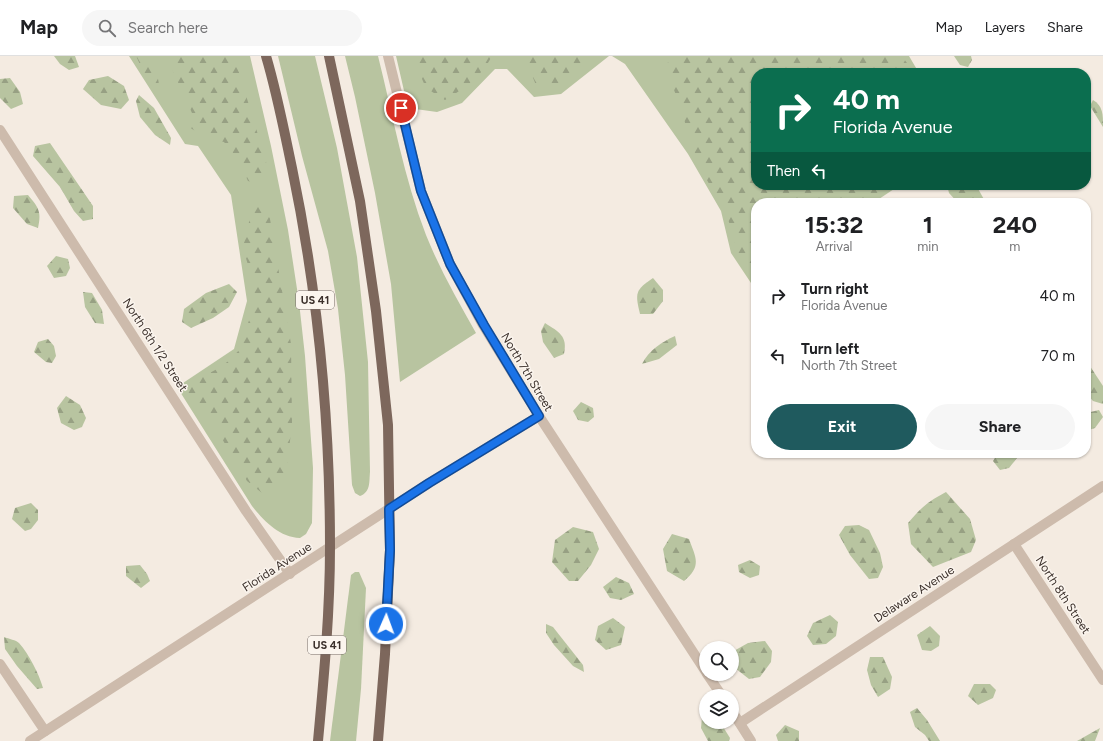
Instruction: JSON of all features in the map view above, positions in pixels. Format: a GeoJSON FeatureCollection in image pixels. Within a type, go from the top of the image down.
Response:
{"type":"FeatureCollection","features":[{"type":"Feature","properties":{"kind":"main road","name":"US 41"},"geometry":{"type":"LineString","coordinates":[[266,56],[282,118],[302,219],[317,314],[327,439],[330,548],[327,644],[318,741]]}},
{"type":"Feature","properties":{"kind":"main road"},"geometry":{"type":"LineString","coordinates":[[329,56],[360,201],[376,311],[388,425],[390,550],[385,654],[378,741]]}},
{"type":"Feature","properties":{"kind":"street","name":"North 7th Street"},"geometry":{"type":"LineString","coordinates":[[388,56],[421,191],[450,264],[484,325],[539,416],[699,661]]}},
{"type":"Feature","properties":{"kind":"street","name":"North 6th 1/2 Street"},"geometry":{"type":"LineString","coordinates":[[0,130],[246,511],[290,574]]}},
{"type":"Feature","properties":{"kind":"street","name":"Florida Avenue"},"geometry":{"type":"LineString","coordinates":[[30,741],[429,483],[539,416]]}},
{"type":"Feature","properties":{"kind":"street","name":"Delaware Avenue"},"geometry":{"type":"LineString","coordinates":[[740,723],[1103,486]]}},
{"type":"Feature","properties":{"kind":"street","name":"North 8th Street"},"geometry":{"type":"LineString","coordinates":[[1014,544],[1103,680]]}},
{"type":"Feature","properties":{"kind":"street"},"geometry":{"type":"LineString","coordinates":[[0,664],[45,731]]}},
{"type":"Feature","properties":{"kind":"street"},"geometry":{"type":"LineString","coordinates":[[740,723],[751,741]]}},
{"type":"Feature","properties":{"kind":"green space"},"geometry":{"type":"Polygon","coordinates":[[[54,56],[75,56],[79,67],[69,70],[60,64],[54,56]]]}},
{"type":"Feature","properties":{"kind":"green space"},"geometry":{"type":"Polygon","coordinates":[[[129,56],[250,56],[271,146],[288,230],[299,302],[305,356],[313,468],[312,523],[306,534],[300,538],[285,535],[273,527],[252,506],[177,387],[234,349],[247,301],[231,195],[198,146],[185,144],[129,56]]]}},
{"type":"Feature","properties":{"kind":"green space"},"geometry":{"type":"Polygon","coordinates":[[[136,56],[154,56],[154,66],[159,83],[158,93],[148,81],[136,56]]]}},
{"type":"Feature","properties":{"kind":"green space"},"geometry":{"type":"Polygon","coordinates":[[[166,56],[234,56],[266,161],[267,175],[260,184],[248,181],[237,158],[224,142],[206,138],[189,127],[192,113],[166,56]]]}},
{"type":"Feature","properties":{"kind":"green space"},"geometry":{"type":"Polygon","coordinates":[[[278,56],[315,56],[337,148],[357,257],[368,362],[370,472],[368,489],[360,496],[355,493],[352,485],[345,375],[338,309],[328,251],[302,156],[278,56]]]}},
{"type":"Feature","properties":{"kind":"green space"},"geometry":{"type":"Polygon","coordinates":[[[345,56],[378,56],[399,147],[418,213],[437,261],[476,333],[400,382],[391,284],[375,193],[345,56]]]}},
{"type":"Feature","properties":{"kind":"green space"},"geometry":{"type":"Polygon","coordinates":[[[396,56],[609,56],[561,94],[534,97],[507,69],[495,69],[462,103],[437,112],[408,108],[396,56]]]}},
{"type":"Feature","properties":{"kind":"green space"},"geometry":{"type":"Polygon","coordinates":[[[412,56],[492,56],[478,76],[445,100],[426,88],[412,56]]]}},
{"type":"Feature","properties":{"kind":"green space"},"geometry":{"type":"Polygon","coordinates":[[[524,56],[589,56],[580,71],[559,90],[536,85],[524,56]]]}},
{"type":"Feature","properties":{"kind":"green space"},"geometry":{"type":"Polygon","coordinates":[[[612,56],[909,56],[916,68],[751,68],[751,190],[892,190],[880,198],[751,198],[751,283],[731,253],[721,211],[688,154],[625,64],[612,56]]]}},
{"type":"Feature","properties":{"kind":"green space"},"geometry":{"type":"Polygon","coordinates":[[[672,56],[902,56],[910,68],[751,68],[751,190],[887,190],[876,198],[751,198],[751,275],[749,274],[737,256],[733,232],[724,210],[699,166],[671,82],[667,64],[672,56]]]}},
{"type":"Feature","properties":{"kind":"green space"},"geometry":{"type":"Polygon","coordinates":[[[954,56],[971,56],[972,60],[968,67],[960,65],[954,56]]]}},
{"type":"Feature","properties":{"kind":"green space"},"geometry":{"type":"Polygon","coordinates":[[[108,76],[124,86],[129,100],[121,109],[101,105],[83,89],[89,80],[108,76]]]}},
{"type":"Feature","properties":{"kind":"green space"},"geometry":{"type":"Polygon","coordinates":[[[10,78],[20,92],[23,104],[11,109],[0,98],[0,79],[10,78]]]}},
{"type":"Feature","properties":{"kind":"green space"},"geometry":{"type":"Polygon","coordinates":[[[139,95],[154,108],[171,138],[170,145],[155,135],[140,117],[136,101],[139,95]]]}},
{"type":"Feature","properties":{"kind":"green space"},"geometry":{"type":"Polygon","coordinates":[[[1093,100],[1101,108],[1103,127],[1091,108],[1093,100]]]}},
{"type":"Feature","properties":{"kind":"green space"},"geometry":{"type":"Polygon","coordinates":[[[50,143],[93,206],[93,219],[83,221],[74,211],[60,187],[33,156],[35,146],[50,143]]]}},
{"type":"Feature","properties":{"kind":"green space"},"geometry":{"type":"Polygon","coordinates":[[[948,190],[979,190],[983,198],[954,198],[948,190]]]}},
{"type":"Feature","properties":{"kind":"green space"},"geometry":{"type":"Polygon","coordinates":[[[28,195],[39,213],[40,217],[38,228],[27,224],[13,208],[14,196],[28,195]]]}},
{"type":"Feature","properties":{"kind":"green space"},"geometry":{"type":"Polygon","coordinates":[[[256,198],[268,207],[291,344],[292,423],[286,476],[278,489],[262,493],[247,481],[221,437],[214,422],[186,392],[193,382],[230,360],[240,349],[251,315],[254,295],[252,278],[245,255],[244,243],[249,222],[251,204],[256,198]]]}},
{"type":"Feature","properties":{"kind":"green space"},"geometry":{"type":"Polygon","coordinates":[[[56,256],[68,259],[70,268],[66,276],[54,278],[47,266],[56,256]]]}},
{"type":"Feature","properties":{"kind":"green space"},"geometry":{"type":"Polygon","coordinates":[[[653,278],[663,290],[663,301],[653,314],[640,314],[637,301],[638,293],[643,286],[653,278]]]}},
{"type":"Feature","properties":{"kind":"green space"},"geometry":{"type":"Polygon","coordinates":[[[229,284],[237,292],[229,307],[213,318],[191,328],[182,322],[184,309],[206,293],[229,284]]]}},
{"type":"Feature","properties":{"kind":"green space"},"geometry":{"type":"Polygon","coordinates":[[[83,292],[92,293],[102,310],[104,324],[95,323],[85,307],[83,292]]]}},
{"type":"Feature","properties":{"kind":"green space"},"geometry":{"type":"Polygon","coordinates":[[[545,323],[561,335],[565,343],[564,354],[554,358],[543,342],[541,331],[545,323]]]}},
{"type":"Feature","properties":{"kind":"green space"},"geometry":{"type":"Polygon","coordinates":[[[675,336],[677,345],[659,359],[642,364],[656,347],[675,336]]]}},
{"type":"Feature","properties":{"kind":"green space"},"geometry":{"type":"Polygon","coordinates":[[[48,339],[54,346],[56,356],[52,363],[46,362],[34,352],[38,342],[48,339]]]}},
{"type":"Feature","properties":{"kind":"green space"},"geometry":{"type":"Polygon","coordinates":[[[1091,368],[1103,386],[1103,404],[1093,401],[1091,399],[1091,368]]]}},
{"type":"Feature","properties":{"kind":"green space"},"geometry":{"type":"Polygon","coordinates":[[[66,396],[80,405],[86,418],[82,427],[74,430],[61,423],[57,408],[66,396]]]}},
{"type":"Feature","properties":{"kind":"green space"},"geometry":{"type":"Polygon","coordinates":[[[581,402],[593,408],[594,417],[588,422],[578,420],[573,411],[581,402]]]}},
{"type":"Feature","properties":{"kind":"green space"},"geometry":{"type":"Polygon","coordinates":[[[1099,410],[1103,417],[1095,428],[1091,429],[1091,412],[1099,410]]]}},
{"type":"Feature","properties":{"kind":"green space"},"geometry":{"type":"Polygon","coordinates":[[[995,458],[1017,458],[1009,468],[1000,470],[993,461],[995,458]]]}},
{"type":"Feature","properties":{"kind":"green space"},"geometry":{"type":"Polygon","coordinates":[[[946,492],[970,519],[976,540],[971,552],[933,567],[911,544],[908,523],[925,505],[946,492]]]}},
{"type":"Feature","properties":{"kind":"green space"},"geometry":{"type":"Polygon","coordinates":[[[31,503],[38,510],[38,520],[31,529],[25,531],[12,519],[15,508],[31,503]]]}},
{"type":"Feature","properties":{"kind":"green space"},"geometry":{"type":"Polygon","coordinates":[[[859,525],[869,530],[880,553],[883,567],[878,578],[869,579],[850,555],[839,535],[845,526],[859,525]]]}},
{"type":"Feature","properties":{"kind":"green space"},"geometry":{"type":"Polygon","coordinates":[[[573,527],[593,532],[599,549],[591,565],[578,581],[569,581],[552,562],[555,540],[573,527]]]}},
{"type":"Feature","properties":{"kind":"green space"},"geometry":{"type":"Polygon","coordinates":[[[672,534],[689,539],[695,557],[696,562],[693,571],[684,581],[667,571],[663,549],[672,534]]]}},
{"type":"Feature","properties":{"kind":"green space"},"geometry":{"type":"Polygon","coordinates":[[[750,560],[760,566],[759,575],[750,578],[739,572],[738,565],[750,560]]]}},
{"type":"Feature","properties":{"kind":"green space"},"geometry":{"type":"Polygon","coordinates":[[[140,565],[150,581],[141,588],[126,576],[126,566],[140,565]]]}},
{"type":"Feature","properties":{"kind":"green space"},"geometry":{"type":"Polygon","coordinates":[[[355,572],[359,572],[366,588],[361,689],[356,741],[330,741],[351,575],[355,572]]]}},
{"type":"Feature","properties":{"kind":"green space"},"geometry":{"type":"Polygon","coordinates":[[[616,577],[629,583],[634,594],[621,600],[610,598],[603,587],[616,577]]]}},
{"type":"Feature","properties":{"kind":"green space"},"geometry":{"type":"Polygon","coordinates":[[[830,615],[838,622],[836,636],[826,644],[813,645],[807,636],[813,623],[830,615]]]}},
{"type":"Feature","properties":{"kind":"green space"},"geometry":{"type":"Polygon","coordinates":[[[613,618],[625,627],[621,645],[606,650],[595,640],[598,626],[613,618]]]}},
{"type":"Feature","properties":{"kind":"green space"},"geometry":{"type":"Polygon","coordinates":[[[546,624],[553,627],[583,665],[584,672],[573,666],[554,645],[546,633],[546,624]]]}},
{"type":"Feature","properties":{"kind":"green space"},"geometry":{"type":"Polygon","coordinates":[[[930,626],[940,636],[939,646],[931,651],[922,650],[917,635],[930,626]]]}},
{"type":"Feature","properties":{"kind":"green space"},"geometry":{"type":"Polygon","coordinates":[[[4,637],[18,642],[23,648],[33,664],[43,688],[37,689],[17,666],[5,649],[4,637]]]}},
{"type":"Feature","properties":{"kind":"green space"},"geometry":{"type":"Polygon","coordinates":[[[765,641],[772,651],[771,662],[760,677],[749,679],[739,671],[739,648],[748,643],[765,641]]]}},
{"type":"Feature","properties":{"kind":"green space"},"geometry":{"type":"Polygon","coordinates":[[[870,657],[883,657],[892,677],[890,689],[878,697],[871,685],[867,670],[870,657]]]}},
{"type":"Feature","properties":{"kind":"green space"},"geometry":{"type":"Polygon","coordinates":[[[974,684],[990,684],[996,690],[993,698],[978,705],[968,696],[974,684]]]}},
{"type":"Feature","properties":{"kind":"green space"},"geometry":{"type":"Polygon","coordinates":[[[917,708],[927,720],[940,741],[929,741],[925,735],[915,727],[910,712],[917,708]]]}},
{"type":"Feature","properties":{"kind":"green space"},"geometry":{"type":"Polygon","coordinates":[[[785,725],[799,731],[799,741],[778,741],[776,735],[785,725]]]}},
{"type":"Feature","properties":{"kind":"green space"},"geometry":{"type":"Polygon","coordinates":[[[1100,728],[1095,741],[1077,741],[1100,728]]]}},
{"type":"Feature","properties":{"kind":"green space"},"geometry":{"type":"Polygon","coordinates":[[[702,729],[724,729],[730,738],[729,741],[708,741],[702,729]]]}},
{"type":"Feature","properties":{"kind":"route"},"geometry":{"type":"LineString","coordinates":[[386,624],[390,550],[389,509],[539,416],[484,325],[450,264],[421,191],[401,108]]}}]}
